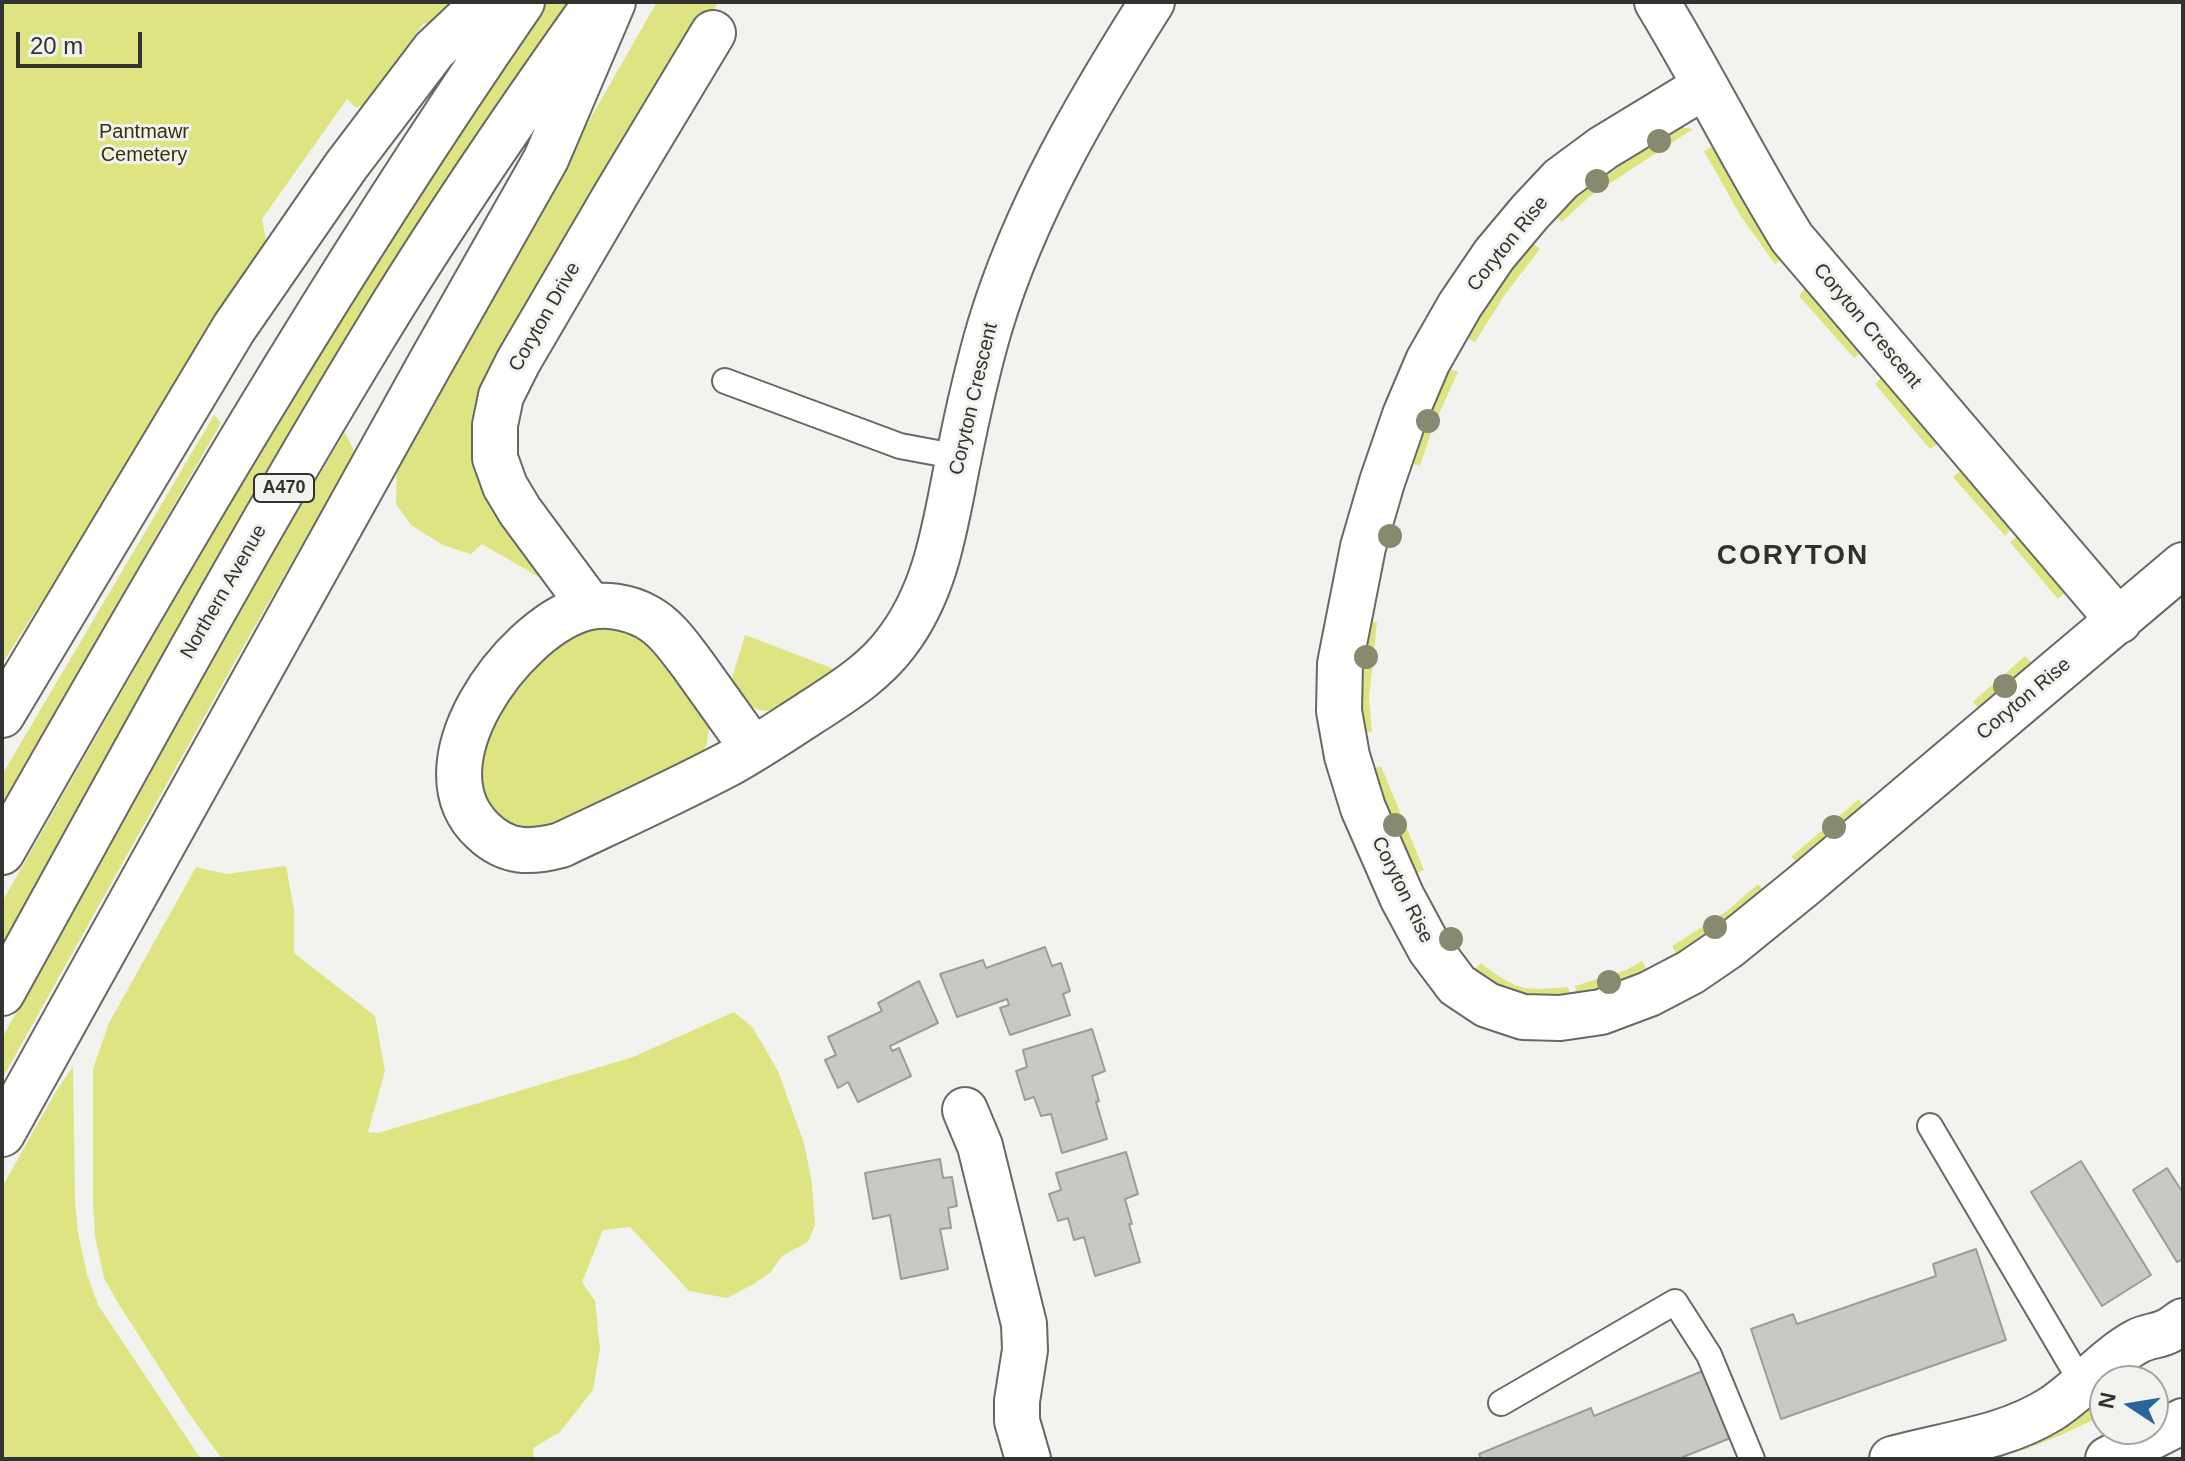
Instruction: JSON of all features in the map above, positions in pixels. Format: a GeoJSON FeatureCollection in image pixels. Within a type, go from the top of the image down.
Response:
{"type":"FeatureCollection","features":[{"type":"Feature","properties":{"kind":"main road"},"geometry":{"type":"LineString","coordinates":[[2,715],[234,328],[346,166],[425,61],[485,2]]}},
{"type":"Feature","properties":{"kind":"main road","name":"A470"},"geometry":{"type":"LineString","coordinates":[[2,852],[204,500],[318,312],[403,178],[522,2]]}},
{"type":"Feature","properties":{"kind":"main road","name":"Northern Avenue"},"geometry":{"type":"LineString","coordinates":[[2,993],[189,654],[378,330],[504,133],[597,2]]}},
{"type":"Feature","properties":{"kind":"main road"},"geometry":{"type":"LineString","coordinates":[[2,1134],[546,159],[613,2]]}},
{"type":"Feature","properties":{"kind":"main road","name":"Coryton Crescent"},"geometry":{"type":"LineString","coordinates":[[753,749],[670,635],[650,618],[634,611],[617,607],[591,607],[566,616],[545,630],[515,656],[489,690],[465,738],[458,762],[459,785],[465,808],[475,823],[504,846],[522,851],[540,851],[561,845],[753,749],[847,688],[871,670],[896,644],[915,615],[931,580],[984,348],[1010,268],[1075,130],[1152,2]]}},
{"type":"Feature","properties":{"kind":"main road","name":"Coryton Crescent"},"geometry":{"type":"LineString","coordinates":[[1657,2],[1792,238],[2119,621]]}},
{"type":"Feature","properties":{"kind":"main road","name":"Coryton Drive"},"geometry":{"type":"LineString","coordinates":[[591,607],[505,486],[495,458],[498,410],[501,396],[518,362],[713,33]]}},
{"type":"Feature","properties":{"kind":"main road","name":"Coryton Rise"},"geometry":{"type":"LineString","coordinates":[[1705,86],[1603,148],[1561,179],[1494,255],[1460,305],[1428,361],[1405,415],[1363,547],[1340,664],[1339,711],[1347,756],[1363,808],[1402,897],[1430,949],[1457,985],[1487,1005],[1523,1017],[1560,1018],[1613,1008],[1691,972],[1729,946],[1804,885],[2183,565]]}},
{"type":"Feature","properties":{"kind":"main road"},"geometry":{"type":"LineString","coordinates":[[965,1110],[980,1146],[1024,1324],[1025,1350],[1017,1421],[1028,1459]]}},
{"type":"Feature","properties":{"kind":"main road"},"geometry":{"type":"LineString","coordinates":[[1892,1459],[2001,1433],[2050,1409],[2139,1340],[2178,1337]]}},
{"type":"Feature","properties":{"kind":"main road"},"geometry":{"type":"LineString","coordinates":[[2108,1459],[2183,1421]]}},
{"type":"Feature","properties":{"kind":"lane"},"geometry":{"type":"LineString","coordinates":[[725,381],[900,446],[959,457]]}},
{"type":"Feature","properties":{"kind":"lane"},"geometry":{"type":"LineString","coordinates":[[1930,1126],[2083,1385]]}},
{"type":"Feature","properties":{"kind":"lane"},"geometry":{"type":"LineString","coordinates":[[1501,1403],[1675,1302],[1709,1355],[1752,1459]]}},
{"type":"Feature","properties":{"kind":"green space","name":"Pantmawr Cemetery"},"geometry":{"type":"Polygon","coordinates":[[[2,2],[455,2],[445,20],[423,24],[363,106],[355,107],[347,99],[262,219],[266,240],[65,593],[40,604],[2,664],[2,2]]]}},
{"type":"Feature","properties":{"kind":"green space"},"geometry":{"type":"Polygon","coordinates":[[[548,2],[572,2],[361,319],[244,513],[2,946],[2,902],[252,463],[455,136],[548,2]]]}},
{"type":"Feature","properties":{"kind":"green space"},"geometry":{"type":"Polygon","coordinates":[[[657,2],[719,2],[697,32],[496,396],[544,580],[482,544],[471,554],[443,545],[411,525],[396,504],[397,459],[428,405],[447,382],[499,278],[657,2]]]}},
{"type":"Feature","properties":{"kind":"green space"},"geometry":{"type":"Polygon","coordinates":[[[1679,127],[1693,129],[1589,197],[1562,222],[1554,214],[1574,188],[1679,127]]]}},
{"type":"Feature","properties":{"kind":"green space"},"geometry":{"type":"Polygon","coordinates":[[[1717,143],[1785,256],[1775,264],[1740,215],[1704,151],[1717,143]]]}},
{"type":"Feature","properties":{"kind":"green space"},"geometry":{"type":"Polygon","coordinates":[[[1531,242],[1540,249],[1506,293],[1475,342],[1466,338],[1464,328],[1531,242]]]}},
{"type":"Feature","properties":{"kind":"green space"},"geometry":{"type":"Polygon","coordinates":[[[1806,286],[1863,351],[1854,358],[1799,296],[1806,286]]]}},
{"type":"Feature","properties":{"kind":"green space"},"geometry":{"type":"Polygon","coordinates":[[[1448,368],[1458,372],[1433,427],[1420,466],[1408,462],[1448,368]]]}},
{"type":"Feature","properties":{"kind":"green space"},"geometry":{"type":"Polygon","coordinates":[[[1883,376],[1940,442],[1930,449],[1875,384],[1883,376]]]}},
{"type":"Feature","properties":{"kind":"green space"},"geometry":{"type":"Polygon","coordinates":[[[214,415],[221,423],[2,804],[2,775],[214,415]]]}},
{"type":"Feature","properties":{"kind":"green space"},"geometry":{"type":"Polygon","coordinates":[[[345,432],[355,453],[2,1079],[2,1038],[285,532],[345,432]]]}},
{"type":"Feature","properties":{"kind":"green space"},"geometry":{"type":"Polygon","coordinates":[[[1962,469],[2015,525],[2005,536],[1953,477],[1962,469]]]}},
{"type":"Feature","properties":{"kind":"green space"},"geometry":{"type":"Polygon","coordinates":[[[2022,533],[2069,589],[2058,599],[2010,542],[2022,533]]]}},
{"type":"Feature","properties":{"kind":"green space"},"geometry":{"type":"Polygon","coordinates":[[[1367,621],[1377,622],[1369,698],[1372,732],[1360,733],[1355,711],[1367,621]]]}},
{"type":"Feature","properties":{"kind":"green space"},"geometry":{"type":"Polygon","coordinates":[[[597,622],[641,630],[710,722],[707,744],[699,759],[555,831],[512,833],[475,787],[483,736],[529,663],[597,622]]]}},
{"type":"Feature","properties":{"kind":"green space"},"geometry":{"type":"Polygon","coordinates":[[[745,635],[842,672],[782,707],[764,711],[756,709],[730,685],[745,635]]]}},
{"type":"Feature","properties":{"kind":"green space"},"geometry":{"type":"Polygon","coordinates":[[[2025,656],[2036,667],[1983,713],[1973,702],[2025,656]]]}},
{"type":"Feature","properties":{"kind":"green space"},"geometry":{"type":"Polygon","coordinates":[[[1381,766],[1424,870],[1415,874],[1410,871],[1372,769],[1381,766]]]}},
{"type":"Feature","properties":{"kind":"green space"},"geometry":{"type":"Polygon","coordinates":[[[1859,799],[1863,806],[1862,814],[1798,863],[1791,857],[1859,799]]]}},
{"type":"Feature","properties":{"kind":"green space"},"geometry":{"type":"Polygon","coordinates":[[[286,866],[294,909],[294,953],[375,1016],[385,1071],[368,1132],[378,1133],[633,1057],[734,1012],[753,1028],[778,1071],[804,1143],[812,1183],[815,1225],[808,1242],[782,1256],[770,1273],[727,1298],[689,1291],[630,1227],[603,1230],[582,1282],[595,1301],[600,1349],[593,1390],[560,1432],[533,1448],[534,1459],[222,1459],[190,1415],[104,1278],[95,1236],[93,1203],[93,1069],[109,1023],[196,867],[226,874],[286,866]]]}},
{"type":"Feature","properties":{"kind":"green space"},"geometry":{"type":"Polygon","coordinates":[[[1758,884],[1767,894],[1678,957],[1672,946],[1727,911],[1758,884]]]}},
{"type":"Feature","properties":{"kind":"green space"},"geometry":{"type":"Polygon","coordinates":[[[1642,961],[1648,972],[1578,1000],[1575,986],[1626,970],[1642,961]]]}},
{"type":"Feature","properties":{"kind":"green space"},"geometry":{"type":"Polygon","coordinates":[[[1481,963],[1503,979],[1521,987],[1568,987],[1573,1002],[1529,1002],[1471,974],[1481,963]]]}},
{"type":"Feature","properties":{"kind":"green space"},"geometry":{"type":"Polygon","coordinates":[[[73,1066],[75,1201],[87,1274],[98,1305],[201,1459],[2,1459],[2,1187],[73,1066]]]}},
{"type":"Feature","properties":{"kind":"green space"},"geometry":{"type":"Polygon","coordinates":[[[2089,1401],[2089,1422],[2026,1449],[1980,1459],[2089,1401]]]}},
{"type":"Feature","properties":{"kind":"building"},"geometry":{"type":"Polygon","coordinates":[[[1045,947],[1052,966],[1061,963],[1070,991],[1063,994],[1070,1015],[1010,1035],[1000,1008],[1009,1005],[1007,999],[957,1017],[940,974],[983,960],[986,968],[1045,947]]]}},
{"type":"Feature","properties":{"kind":"building"},"geometry":{"type":"Polygon","coordinates":[[[919,981],[938,1023],[890,1046],[892,1051],[899,1048],[911,1076],[858,1102],[848,1082],[838,1088],[825,1060],[836,1055],[828,1037],[882,1011],[878,1003],[919,981]]]}},
{"type":"Feature","properties":{"kind":"building"},"geometry":{"type":"Polygon","coordinates":[[[1092,1029],[1105,1071],[1092,1076],[1107,1139],[1062,1153],[1051,1114],[1041,1116],[1034,1097],[1025,1100],[1016,1071],[1027,1067],[1023,1050],[1092,1029]]]}},
{"type":"Feature","properties":{"kind":"building"},"geometry":{"type":"Polygon","coordinates":[[[1126,1152],[1138,1194],[1125,1199],[1140,1262],[1095,1276],[1084,1237],[1074,1240],[1068,1218],[1058,1221],[1049,1194],[1061,1190],[1056,1173],[1126,1152]]]}},
{"type":"Feature","properties":{"kind":"building"},"geometry":{"type":"Polygon","coordinates":[[[940,1159],[943,1178],[952,1177],[957,1206],[948,1208],[951,1228],[940,1229],[948,1269],[901,1279],[890,1215],[873,1219],[865,1173],[940,1159]]]}},
{"type":"Feature","properties":{"kind":"building"},"geometry":{"type":"Polygon","coordinates":[[[2081,1161],[2151,1275],[2102,1306],[2031,1192],[2081,1161]]]}},
{"type":"Feature","properties":{"kind":"building"},"geometry":{"type":"Polygon","coordinates":[[[2167,1168],[2183,1193],[2183,1259],[2177,1262],[2133,1190],[2167,1168]]]}},
{"type":"Feature","properties":{"kind":"building"},"geometry":{"type":"Polygon","coordinates":[[[1976,1249],[2006,1340],[1781,1419],[1751,1329],[1793,1314],[1797,1324],[1936,1276],[1933,1264],[1976,1249]]]}},
{"type":"Feature","properties":{"kind":"building"},"geometry":{"type":"Polygon","coordinates":[[[1705,1370],[1733,1437],[1678,1459],[1481,1459],[1479,1454],[1591,1408],[1594,1416],[1705,1370]]]}},
{"type":"Feature","properties":{"kind":"district","name":"CORYTON"},"geometry":{"type":"Point","coordinates":[1793,556]}}]}
